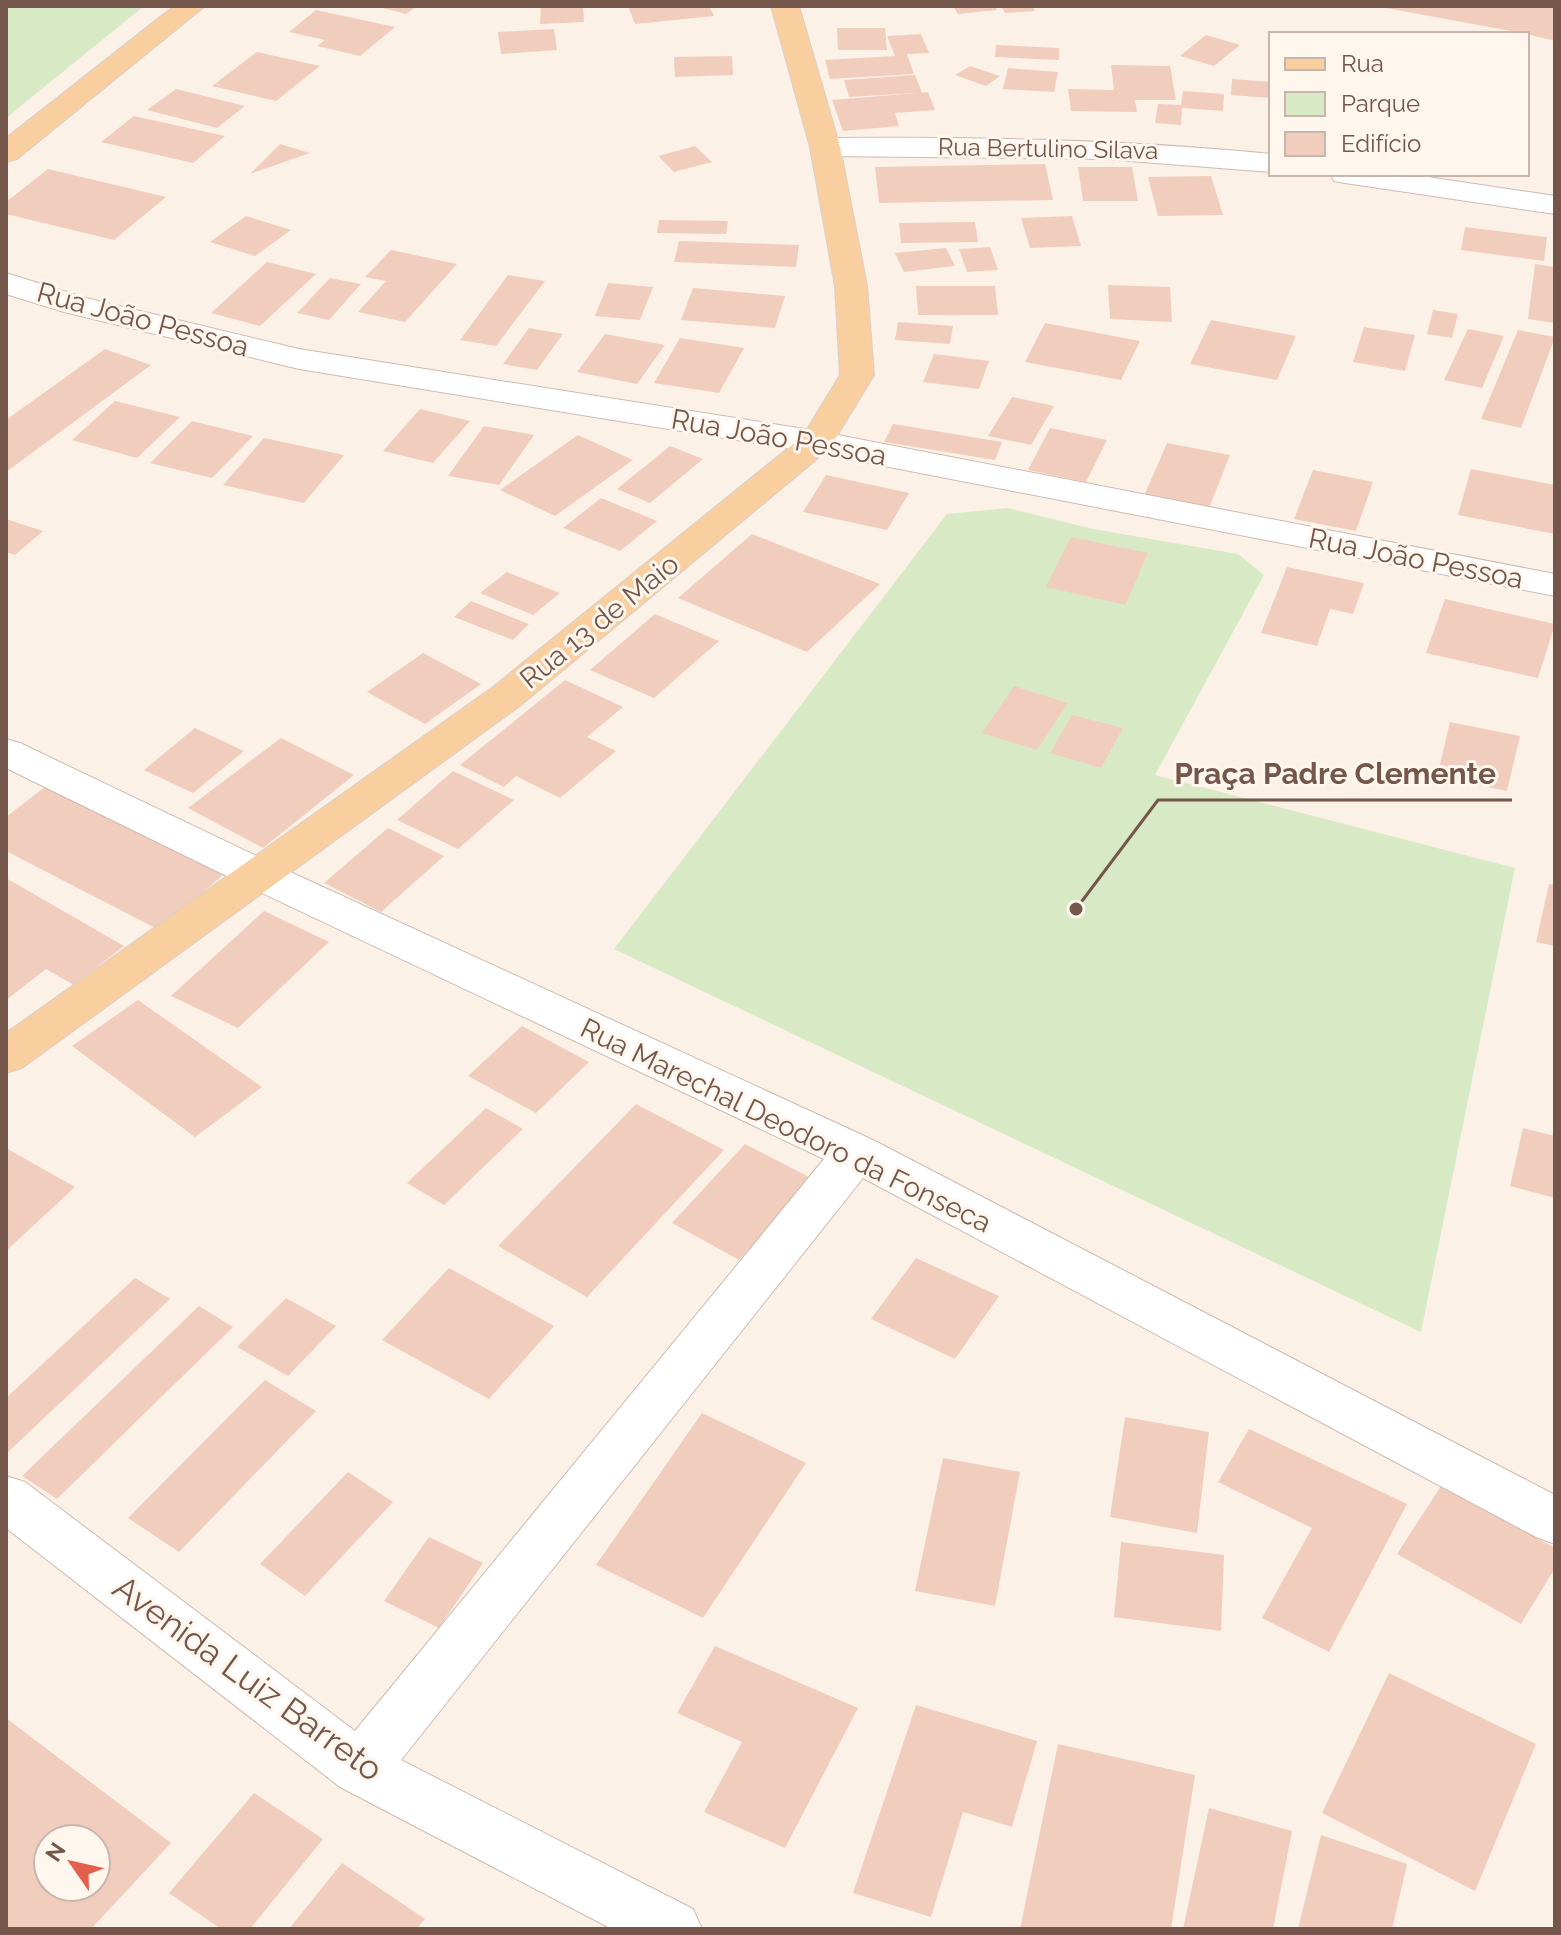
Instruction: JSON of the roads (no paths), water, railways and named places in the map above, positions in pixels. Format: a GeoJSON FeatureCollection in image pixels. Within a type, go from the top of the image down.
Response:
{"type":"FeatureCollection","features":[{"type":"Feature","properties":{"kind":"main road"},"geometry":{"type":"LineString","coordinates":[[6,153],[191,6]]}},
{"type":"Feature","properties":{"kind":"main road","name":"Rua 13 de Maio"},"geometry":{"type":"LineString","coordinates":[[6,1056],[507,696],[817,442],[857,375],[851,286],[825,147],[785,6]]}},
{"type":"Feature","properties":{"kind":"street","name":"Rua Bertulino Silava"},"geometry":{"type":"LineString","coordinates":[[825,147],[982,146],[1172,152],[1269,163]]}},
{"type":"Feature","properties":{"kind":"street"},"geometry":{"type":"LineString","coordinates":[[1359,176],[1555,205]]}},
{"type":"Feature","properties":{"kind":"street","name":"Rua João Pessoa"},"geometry":{"type":"LineString","coordinates":[[6,283],[76,305],[299,359],[817,442],[1555,585]]}},
{"type":"Feature","properties":{"kind":"street","name":"Rua Marechal Deodoro da Fonseca"},"geometry":{"type":"LineString","coordinates":[[6,752],[258,874],[856,1153],[1555,1521]]}},
{"type":"Feature","properties":{"kind":"street"},"geometry":{"type":"LineString","coordinates":[[360,1768],[856,1153]]}},
{"type":"Feature","properties":{"kind":"street","name":"Avenida Luiz Barreto"},"geometry":{"type":"LineString","coordinates":[[6,1498],[360,1768],[672,1929]]}},
{"type":"Feature","properties":{"kind":"place","name":"Praça Padre Clemente"},"geometry":{"type":"Point","coordinates":[1076,909]}}]}
